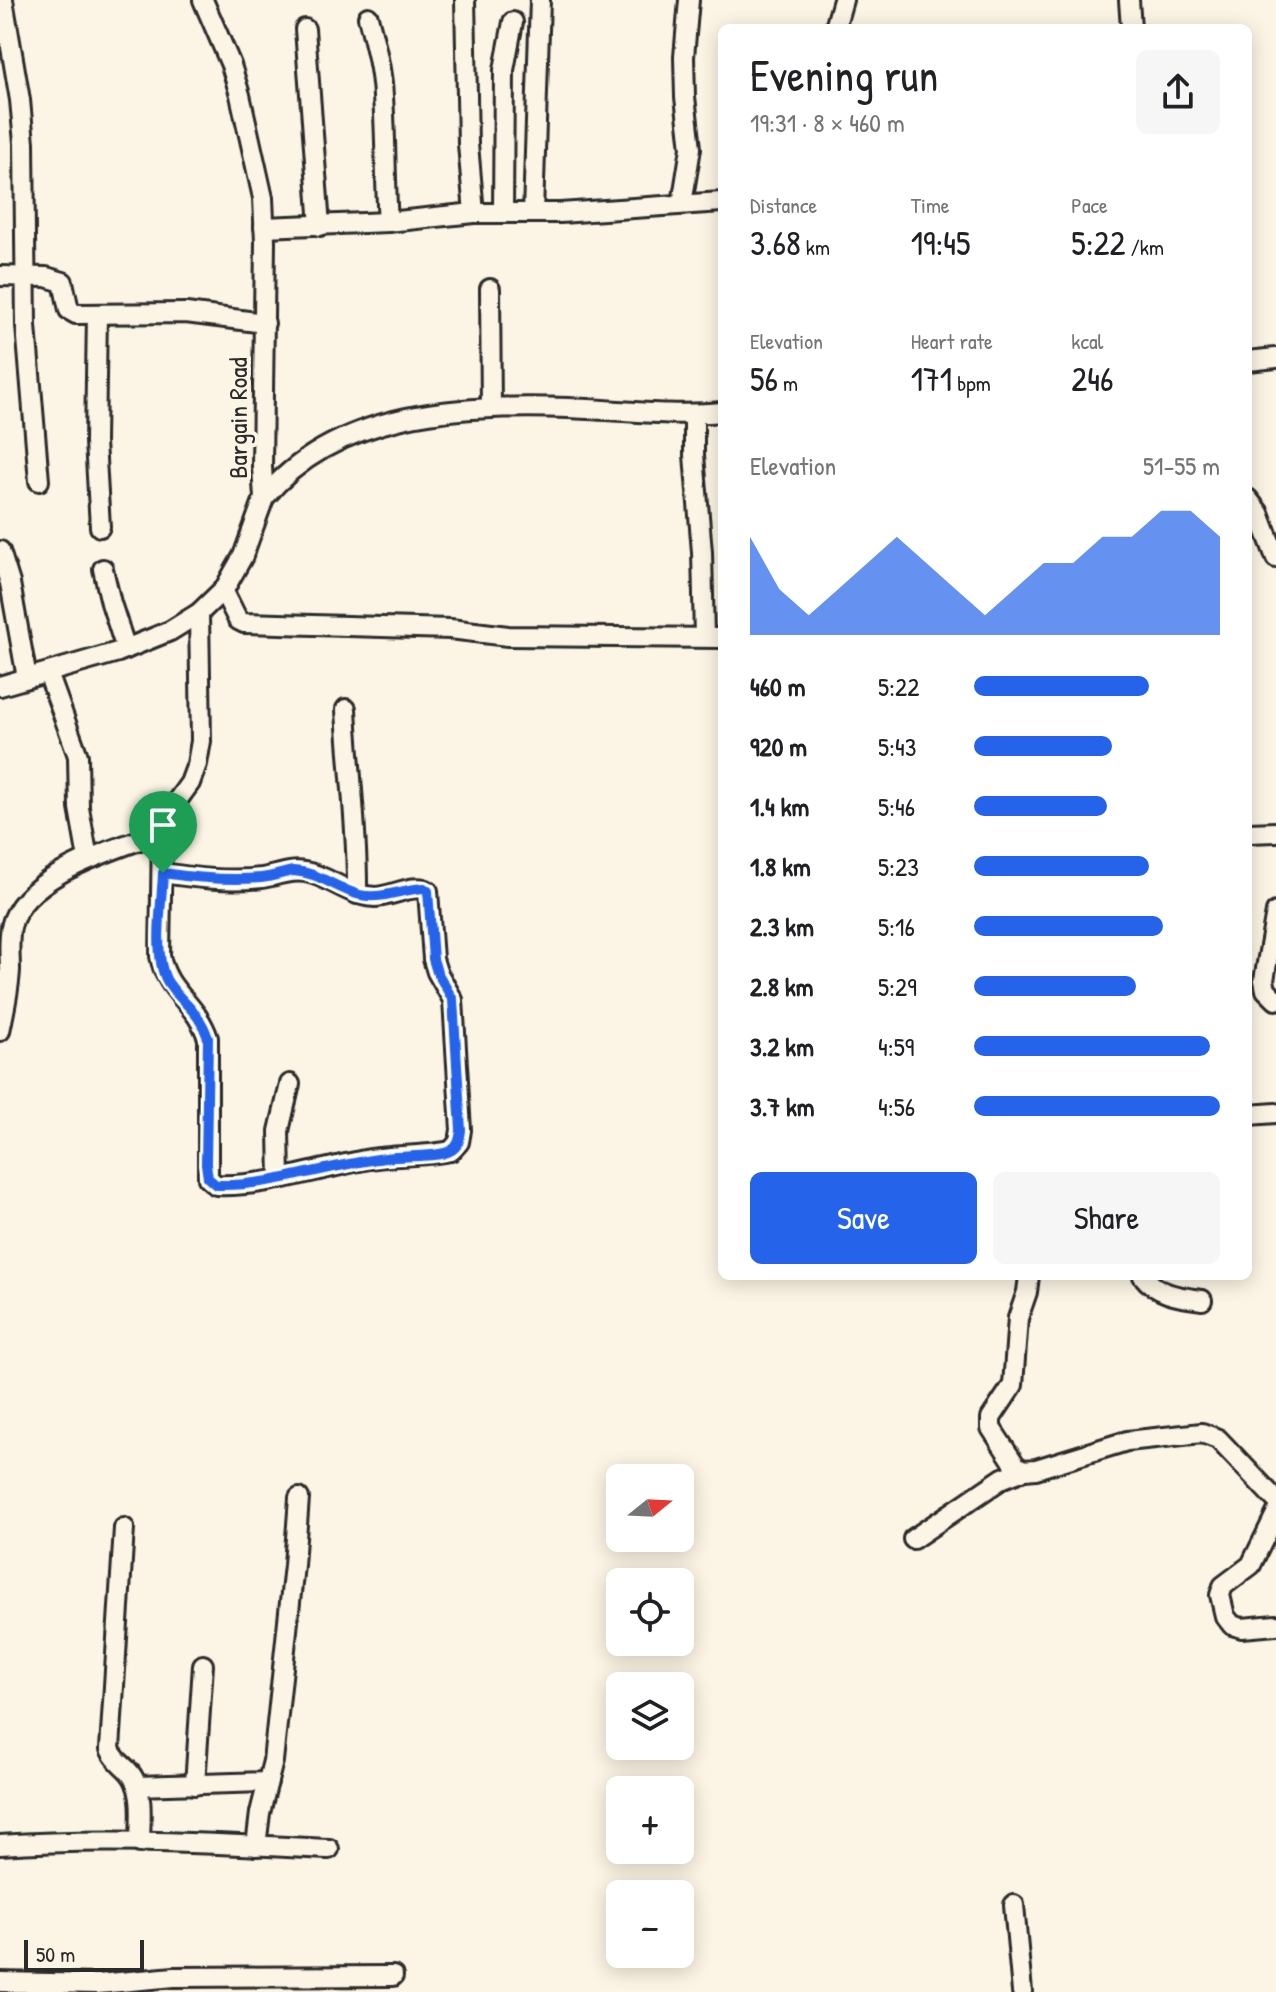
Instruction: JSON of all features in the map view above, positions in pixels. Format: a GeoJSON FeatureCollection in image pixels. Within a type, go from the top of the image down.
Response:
{"type":"FeatureCollection","features":[{"type":"Feature","properties":{"kind":"street"},"geometry":{"type":"LineString","coordinates":[[3,0],[24,143],[26,326],[39,481]]}},
{"type":"Feature","properties":{"kind":"street","name":"Bargain Road"},"geometry":{"type":"LineString","coordinates":[[0,686],[126,649],[170,631],[199,613],[223,590],[243,556],[264,498],[263,198],[231,65],[203,0]]}},
{"type":"Feature","properties":{"kind":"street"},"geometry":{"type":"LineString","coordinates":[[465,0],[468,144],[474,213]]}},
{"type":"Feature","properties":{"kind":"street"},"geometry":{"type":"LineString","coordinates":[[533,213],[540,0]]}},
{"type":"Feature","properties":{"kind":"street"},"geometry":{"type":"LineString","coordinates":[[682,204],[691,148],[684,71],[689,0]]}},
{"type":"Feature","properties":{"kind":"street"},"geometry":{"type":"LineString","coordinates":[[836,24],[843,0]]}},
{"type":"Feature","properties":{"kind":"street"},"geometry":{"type":"LineString","coordinates":[[1129,0],[1131,24]]}},
{"type":"Feature","properties":{"kind":"street"},"geometry":{"type":"LineString","coordinates":[[368,17],[378,56],[383,96],[388,222]]}},
{"type":"Feature","properties":{"kind":"street"},"geometry":{"type":"LineString","coordinates":[[503,213],[504,70],[513,22]]}},
{"type":"Feature","properties":{"kind":"street"},"geometry":{"type":"LineString","coordinates":[[305,29],[320,226]]}},
{"type":"Feature","properties":{"kind":"street"},"geometry":{"type":"LineString","coordinates":[[264,227],[388,222],[474,213],[533,213],[718,202]]}},
{"type":"Feature","properties":{"kind":"street"},"geometry":{"type":"LineString","coordinates":[[0,276],[57,279],[63,282],[69,310],[76,314],[186,313],[265,323]]}},
{"type":"Feature","properties":{"kind":"street"},"geometry":{"type":"LineString","coordinates":[[490,289],[491,408]]}},
{"type":"Feature","properties":{"kind":"street"},"geometry":{"type":"LineString","coordinates":[[97,314],[95,442],[100,527]]}},
{"type":"Feature","properties":{"kind":"street"},"geometry":{"type":"LineString","coordinates":[[1252,361],[1276,358]]}},
{"type":"Feature","properties":{"kind":"street"},"geometry":{"type":"LineString","coordinates":[[264,498],[280,479],[345,436],[370,427],[415,418],[491,408],[718,412]]}},
{"type":"Feature","properties":{"kind":"street"},"geometry":{"type":"LineString","coordinates":[[223,590],[238,620],[244,623],[450,629],[508,636],[713,638],[702,552],[694,414]]}},
{"type":"Feature","properties":{"kind":"street"},"geometry":{"type":"LineString","coordinates":[[1252,504],[1259,513],[1276,558]]}},
{"type":"Feature","properties":{"kind":"street"},"geometry":{"type":"LineString","coordinates":[[0,551],[10,583],[27,678]]}},
{"type":"Feature","properties":{"kind":"street"},"geometry":{"type":"LineString","coordinates":[[103,569],[126,649]]}},
{"type":"Feature","properties":{"kind":"street"},"geometry":{"type":"LineString","coordinates":[[163,873],[201,880],[226,880],[304,872],[357,894],[378,897],[417,888],[428,891],[433,959],[453,1000],[461,1130],[459,1142],[451,1151],[375,1158],[280,1179],[228,1186],[216,1185],[208,1178],[208,1038],[203,1022],[169,984],[160,956],[162,832],[166,816],[190,783],[201,741],[199,613]]}},
{"type":"Feature","properties":{"kind":"street"},"geometry":{"type":"LineString","coordinates":[[48,673],[78,756],[79,808],[88,859]]}},
{"type":"Feature","properties":{"kind":"street"},"geometry":{"type":"LineString","coordinates":[[346,709],[355,806],[357,894]]}},
{"type":"Feature","properties":{"kind":"street"},"geometry":{"type":"LineString","coordinates":[[0,1031],[8,993],[10,929],[19,907],[63,871],[162,832]]}},
{"type":"Feature","properties":{"kind":"street"},"geometry":{"type":"LineString","coordinates":[[1252,833],[1276,832]]}},
{"type":"Feature","properties":{"kind":"street"},"geometry":{"type":"LineString","coordinates":[[1276,912],[1264,980],[1266,990],[1276,1000]]}},
{"type":"Feature","properties":{"kind":"street"},"geometry":{"type":"LineString","coordinates":[[280,1179],[279,1131],[290,1084]]}},
{"type":"Feature","properties":{"kind":"street"},"geometry":{"type":"LineString","coordinates":[[1252,1115],[1276,1113]]}},
{"type":"Feature","properties":{"kind":"street"},"geometry":{"type":"LineString","coordinates":[[1024,1470],[1016,1466],[1003,1448],[991,1428],[991,1418],[1013,1385],[1018,1318],[1028,1280]]}},
{"type":"Feature","properties":{"kind":"street"},"geometry":{"type":"LineString","coordinates":[[1147,1280],[1158,1290],[1176,1297],[1202,1300]]}},
{"type":"Feature","properties":{"kind":"street"},"geometry":{"type":"LineString","coordinates":[[913,1539],[1003,1478],[1127,1441],[1202,1433],[1218,1439],[1276,1500]]}},
{"type":"Feature","properties":{"kind":"street"},"geometry":{"type":"LineString","coordinates":[[256,1846],[260,1813],[273,1761],[299,1498]]}},
{"type":"Feature","properties":{"kind":"street"},"geometry":{"type":"LineString","coordinates":[[1276,1514],[1251,1565],[1223,1586],[1220,1595],[1225,1616],[1232,1625],[1242,1628],[1276,1625]]}},
{"type":"Feature","properties":{"kind":"street"},"geometry":{"type":"LineString","coordinates":[[124,1528],[110,1749],[115,1761],[127,1768],[137,1786],[140,1843]]}},
{"type":"Feature","properties":{"kind":"street"},"geometry":{"type":"LineString","coordinates":[[195,1785],[203,1665]]}},
{"type":"Feature","properties":{"kind":"street"},"geometry":{"type":"LineString","coordinates":[[137,1786],[268,1782]]}},
{"type":"Feature","properties":{"kind":"street"},"geometry":{"type":"LineString","coordinates":[[0,1845],[140,1843],[329,1849]]}},
{"type":"Feature","properties":{"kind":"street"},"geometry":{"type":"LineString","coordinates":[[1014,1905],[1022,1992]]}},
{"type":"Feature","properties":{"kind":"street"},"geometry":{"type":"LineString","coordinates":[[0,1982],[98,1984],[174,1977],[393,1976]]}},
{"type":"Feature","properties":{"kind":"route"},"geometry":{"type":"LineString","coordinates":[[293,871],[329,880],[362,895],[378,897],[417,888],[428,891],[431,897],[433,959],[453,1000],[461,1130],[459,1142],[451,1151],[375,1158],[299,1175],[228,1186],[216,1185],[208,1178],[208,1038],[203,1022],[169,984],[163,972],[160,956],[163,873],[201,880],[226,880],[262,878],[293,871]]}}]}
